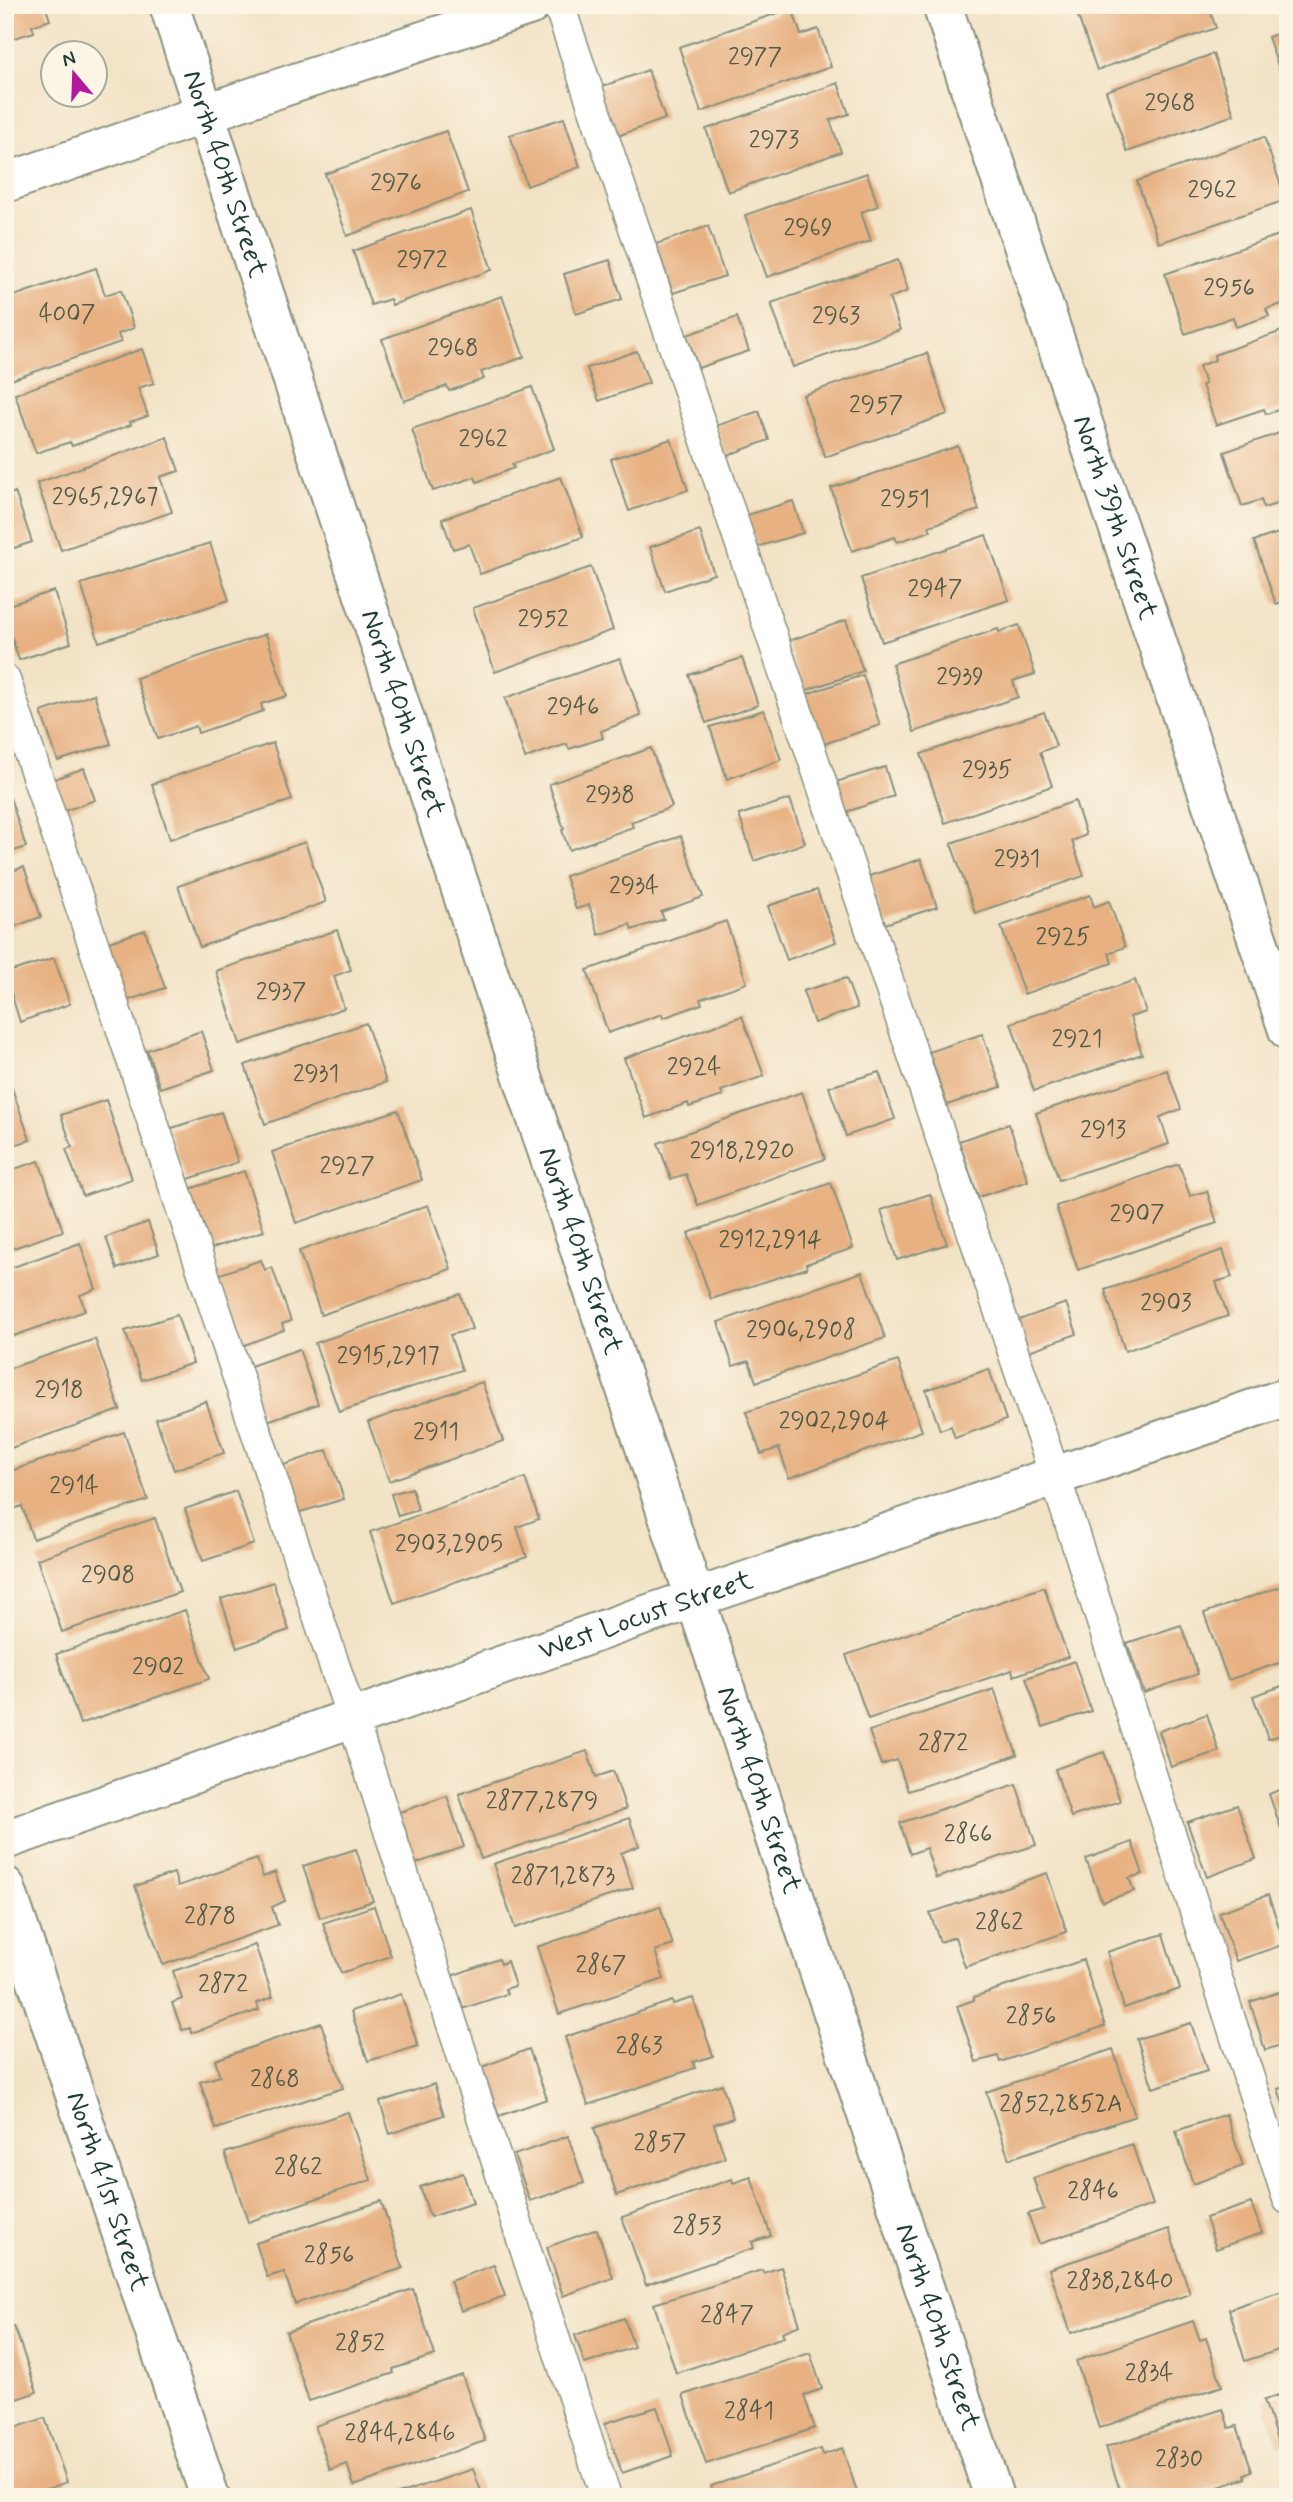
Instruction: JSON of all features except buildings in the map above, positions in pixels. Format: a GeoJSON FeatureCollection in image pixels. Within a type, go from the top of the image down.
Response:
{"type":"FeatureCollection","features":[{"type":"Feature","properties":{"kind":"street","name":"North 40th Street"},"geometry":{"type":"LineString","coordinates":[[169,5],[994,2497]]}},
{"type":"Feature","properties":{"kind":"street"},"geometry":{"type":"LineString","coordinates":[[5,183],[205,113],[531,5]]}},
{"type":"Feature","properties":{"kind":"street","name":"North 39th Street"},"geometry":{"type":"LineString","coordinates":[[943,5],[1288,1030]]}},
{"type":"Feature","properties":{"kind":"street","name":"West Locust Street"},"geometry":{"type":"LineString","coordinates":[[5,1840],[695,1598],[1288,1397]]}},
{"type":"Feature","properties":{"kind":"street","name":"North 41st Street"},"geometry":{"type":"LineString","coordinates":[[5,1886],[210,2497]]}},
{"type":"Feature","properties":{"kind":"lane"},"geometry":{"type":"LineString","coordinates":[[559,5],[1055,1476],[1288,2199]]}},
{"type":"Feature","properties":{"kind":"lane"},"geometry":{"type":"LineString","coordinates":[[5,680],[352,1718],[606,2497]]}}]}
